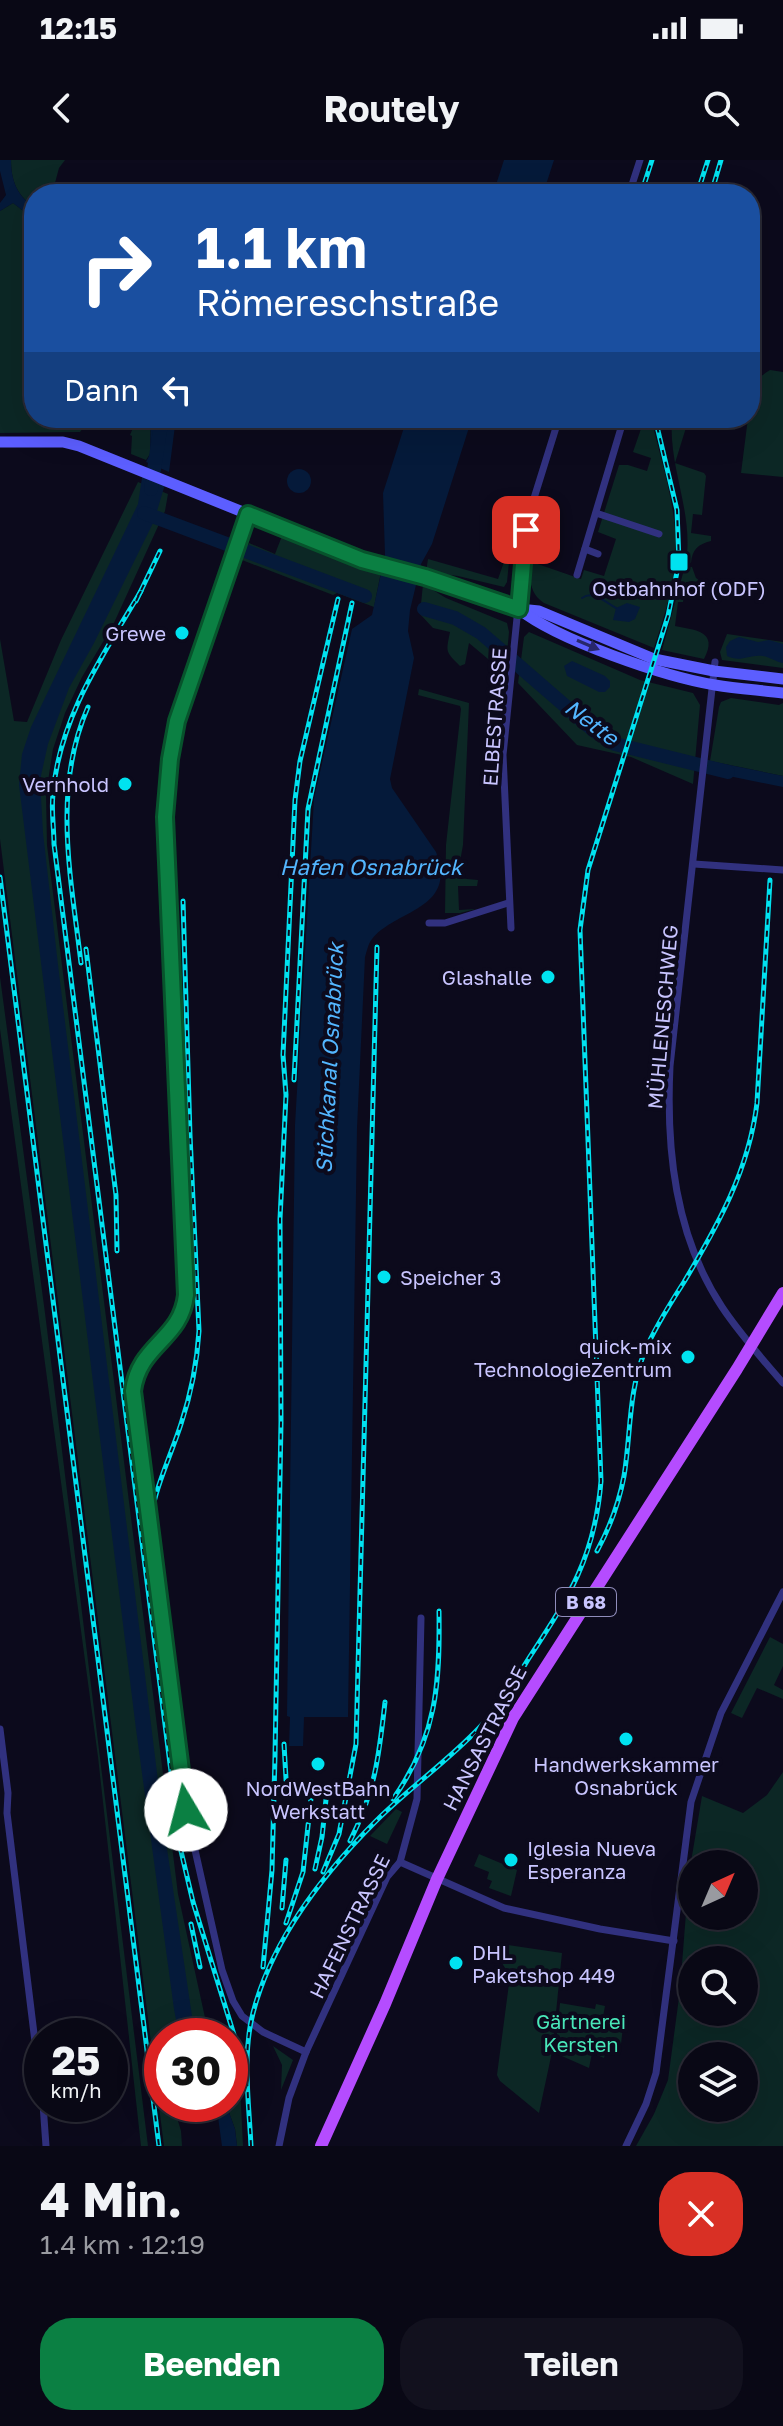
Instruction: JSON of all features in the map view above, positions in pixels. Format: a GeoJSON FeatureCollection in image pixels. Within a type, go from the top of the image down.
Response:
{"type":"FeatureCollection","features":[{"type":"Feature","properties":{"kind":"main road"},"geometry":{"type":"LineString","coordinates":[[0,442],[74,445],[377,565],[425,577],[519,609],[539,611],[654,659],[783,679]]}},
{"type":"Feature","properties":{"kind":"main road"},"geometry":{"type":"LineString","coordinates":[[519,609],[534,622],[599,650],[712,685],[783,693]]}},
{"type":"Feature","properties":{"kind":"main road","name":"HANSASTRASSE"},"geometry":{"type":"LineString","coordinates":[[321,2146],[502,1738],[529,1690],[783,1293]]}},
{"type":"Feature","properties":{"kind":"street"},"geometry":{"type":"LineString","coordinates":[[632,184],[640,160]]}},
{"type":"Feature","properties":{"kind":"street","name":"ELBESTRASSE"},"geometry":{"type":"LineString","coordinates":[[511,928],[503,763],[530,511],[556,428]]}},
{"type":"Feature","properties":{"kind":"street"},"geometry":{"type":"LineString","coordinates":[[577,575],[621,428]]}},
{"type":"Feature","properties":{"kind":"street"},"geometry":{"type":"LineString","coordinates":[[596,513],[659,534]]}},
{"type":"Feature","properties":{"kind":"street"},"geometry":{"type":"LineString","coordinates":[[248,514],[177,721],[170,759],[165,817],[185,1308],[171,1331],[142,1361],[133,1391],[186,1810],[222,1970],[242,2016],[263,2032],[306,2052]]}},
{"type":"Feature","properties":{"kind":"street"},"geometry":{"type":"LineString","coordinates":[[585,549],[598,554]]}},
{"type":"Feature","properties":{"kind":"street","name":"MÜHLENESCHWEG"},"geometry":{"type":"LineString","coordinates":[[714,666],[671,1061],[668,1103],[670,1154],[678,1202],[697,1260],[721,1306],[783,1383]]}},
{"type":"Feature","properties":{"kind":"street"},"geometry":{"type":"LineString","coordinates":[[694,864],[783,870]]}},
{"type":"Feature","properties":{"kind":"street"},"geometry":{"type":"LineString","coordinates":[[429,923],[445,923],[508,903]]}},
{"type":"Feature","properties":{"kind":"street"},"geometry":{"type":"LineString","coordinates":[[626,2146],[655,2080],[686,1824],[697,1781],[721,1713],[783,1592]]}},
{"type":"Feature","properties":{"kind":"street","name":"HAFENSTRASSE"},"geometry":{"type":"LineString","coordinates":[[279,2146],[289,2098],[306,2052],[387,1877],[400,1862],[417,1799],[421,1618]]}},
{"type":"Feature","properties":{"kind":"street"},"geometry":{"type":"LineString","coordinates":[[0,1729],[32,2018]]}},
{"type":"Feature","properties":{"kind":"street"},"geometry":{"type":"LineString","coordinates":[[0,1797],[7,1813]]}},
{"type":"Feature","properties":{"kind":"street"},"geometry":{"type":"LineString","coordinates":[[400,1862],[504,1908],[674,1941]]}},
{"type":"Feature","properties":{"kind":"street"},"geometry":{"type":"LineString","coordinates":[[44,2122],[46,2146]]}},
{"type":"Feature","properties":{"kind":"green space"},"geometry":{"type":"Polygon","coordinates":[[[11,160],[65,160],[55,184],[24,184],[24,199],[12,175],[11,160]]]}},
{"type":"Feature","properties":{"kind":"green space"},"geometry":{"type":"Polygon","coordinates":[[[13,203],[24,211],[24,428],[83,428],[80,432],[0,433],[0,211],[13,203]]]}},
{"type":"Feature","properties":{"kind":"green space"},"geometry":{"type":"Polygon","coordinates":[[[770,370],[783,372],[783,477],[741,473],[747,428],[760,428],[760,377],[770,370]]]}},
{"type":"Feature","properties":{"kind":"green space"},"geometry":{"type":"Polygon","coordinates":[[[133,428],[151,428],[150,454],[146,460],[131,454],[130,435],[133,428]]]}},
{"type":"Feature","properties":{"kind":"green space"},"geometry":{"type":"Polygon","coordinates":[[[641,428],[653,428],[675,528],[674,575],[654,648],[544,603],[535,595],[530,580],[529,561],[581,579],[584,570],[604,576],[616,539],[598,532],[619,465],[647,471],[651,458],[633,452],[641,428]]]}},
{"type":"Feature","properties":{"kind":"green space"},"geometry":{"type":"Polygon","coordinates":[[[672,428],[686,428],[675,463],[672,428]]]}},
{"type":"Feature","properties":{"kind":"green space"},"geometry":{"type":"Polygon","coordinates":[[[675,463],[706,476],[702,515],[693,514],[691,533],[711,536],[711,541],[696,548],[691,563],[686,562],[687,526],[675,463]]]}},
{"type":"Feature","properties":{"kind":"green space"},"geometry":{"type":"Polygon","coordinates":[[[138,482],[168,494],[165,511],[113,625],[65,713],[53,749],[46,794],[47,845],[178,1894],[205,2018],[148,2018],[0,839],[0,639],[14,721],[27,722],[61,640],[138,482]]]}},
{"type":"Feature","properties":{"kind":"green space"},"geometry":{"type":"Polygon","coordinates":[[[282,536],[381,572],[374,607],[337,593],[333,595],[242,560],[249,543],[275,554],[282,536]]]}},
{"type":"Feature","properties":{"kind":"green space"},"geometry":{"type":"Polygon","coordinates":[[[511,542],[504,587],[426,572],[428,559],[498,579],[511,542]]]}},
{"type":"Feature","properties":{"kind":"green space"},"geometry":{"type":"Polygon","coordinates":[[[685,566],[692,567],[696,578],[704,584],[686,582],[683,602],[678,602],[675,626],[697,631],[707,637],[709,643],[704,659],[662,650],[685,566]]]}},
{"type":"Feature","properties":{"kind":"green space"},"geometry":{"type":"Polygon","coordinates":[[[423,584],[446,598],[507,623],[509,632],[501,719],[495,714],[500,669],[469,643],[465,664],[460,666],[447,648],[450,632],[433,628],[420,614],[423,584]]]}},
{"type":"Feature","properties":{"kind":"green space"},"geometry":{"type":"Polygon","coordinates":[[[529,632],[640,680],[693,693],[700,705],[693,784],[631,757],[577,745],[518,683],[524,637],[529,632]]]}},
{"type":"Feature","properties":{"kind":"green space"},"geometry":{"type":"Polygon","coordinates":[[[727,634],[783,642],[783,668],[722,660],[720,652],[727,634]]]}},
{"type":"Feature","properties":{"kind":"green space"},"geometry":{"type":"Polygon","coordinates":[[[419,689],[469,703],[463,845],[457,878],[478,880],[477,886],[458,886],[459,910],[476,909],[460,913],[445,913],[446,845],[461,709],[460,706],[418,695],[419,689]]]}},
{"type":"Feature","properties":{"kind":"green space"},"geometry":{"type":"Polygon","coordinates":[[[731,698],[783,703],[783,776],[710,761],[719,707],[721,702],[731,698]]]}},
{"type":"Feature","properties":{"kind":"green space"},"geometry":{"type":"Polygon","coordinates":[[[0,977],[45,1313],[148,2146],[141,2146],[98,1757],[0,1029],[0,977]]]}},
{"type":"Feature","properties":{"kind":"green space"},"geometry":{"type":"Polygon","coordinates":[[[770,1637],[783,1644],[783,1666],[774,1685],[783,1690],[783,1699],[757,1688],[742,1718],[731,1713],[770,1637]]]}},
{"type":"Feature","properties":{"kind":"green space"},"geometry":{"type":"Polygon","coordinates":[[[783,1772],[783,2146],[636,2146],[668,2080],[678,2005],[678,2026],[758,2026],[758,1946],[683,1946],[685,1930],[758,1930],[758,1850],[693,1850],[702,1796],[743,1813],[767,1795],[783,1772]]]}},
{"type":"Feature","properties":{"kind":"green space"},"geometry":{"type":"Polygon","coordinates":[[[396,1809],[402,1812],[387,1844],[370,1836],[396,1809]]]}},
{"type":"Feature","properties":{"kind":"green space"},"geometry":{"type":"Polygon","coordinates":[[[479,1854],[517,1870],[511,1896],[489,1888],[492,1881],[487,1879],[489,1872],[474,1866],[479,1854]]]}},
{"type":"Feature","properties":{"kind":"green space"},"geometry":{"type":"Polygon","coordinates":[[[501,1944],[562,1953],[552,2052],[539,2113],[500,2081],[497,2075],[510,1976],[502,1963],[501,1944]]]}},
{"type":"Feature","properties":{"kind":"green space","name":"Gärtnerei Kersten"},"geometry":{"type":"Polygon","coordinates":[[[560,2003],[595,2009],[596,2004],[605,2006],[602,2022],[623,2027],[621,2044],[608,2042],[604,2058],[592,2053],[589,2068],[555,2053],[560,2003]]]}},
{"type":"Feature","properties":{"kind":"green space"},"geometry":{"type":"Polygon","coordinates":[[[273,2046],[293,2060],[281,2090],[282,2065],[273,2046]]]}},
{"type":"Feature","properties":{"kind":"green space"},"geometry":{"type":"Polygon","coordinates":[[[161,2122],[178,2122],[182,2146],[164,2146],[161,2122]]]}},
{"type":"Feature","properties":{"kind":"green space"},"geometry":{"type":"Polygon","coordinates":[[[232,2122],[242,2122],[243,2146],[237,2146],[232,2122]]]}},
{"type":"Feature","properties":{"kind":"water"},"geometry":{"type":"Polygon","coordinates":[[[0,160],[11,160],[16,187],[24,199],[24,211],[13,203],[0,211],[0,203],[6,195],[0,160]]]}},
{"type":"Feature","properties":{"kind":"water"},"geometry":{"type":"Polygon","coordinates":[[[504,160],[554,160],[546,184],[496,184],[504,160]]]}},
{"type":"Feature","properties":{"kind":"water"},"geometry":{"type":"Polygon","coordinates":[[[151,428],[175,428],[169,472],[146,462],[150,454],[151,428]]]}},
{"type":"Feature","properties":{"kind":"water","name":"Hafen Osnabrück"},"geometry":{"type":"Polygon","coordinates":[[[404,428],[469,428],[432,544],[421,564],[410,610],[408,631],[414,658],[390,779],[392,788],[436,852],[441,871],[439,886],[421,906],[383,929],[371,941],[365,957],[357,1128],[348,1717],[304,1717],[303,1746],[289,1746],[295,1125],[314,799],[352,629],[372,615],[385,555],[383,493],[404,428]]]}},
{"type":"Feature","properties":{"kind":"water"},"geometry":{"type":"Polygon","coordinates":[[[299,469],[307,473],[311,481],[307,489],[299,493],[291,489],[287,481],[291,473],[299,469]]]}},
{"type":"Feature","properties":{"kind":"water"},"geometry":{"type":"Polygon","coordinates":[[[143,471],[166,481],[154,521],[69,688],[48,744],[40,780],[58,965],[163,1822],[192,2018],[176,2018],[174,2009],[136,1729],[19,785],[22,754],[31,727],[138,504],[143,471]]]}},
{"type":"Feature","properties":{"kind":"water"},"geometry":{"type":"Polygon","coordinates":[[[627,603],[640,607],[635,619],[629,622],[613,620],[616,608],[627,603]]]}},
{"type":"Feature","properties":{"kind":"water"},"geometry":{"type":"Polygon","coordinates":[[[739,637],[783,644],[783,663],[763,656],[737,659],[727,656],[726,647],[739,637]]]}},
{"type":"Feature","properties":{"kind":"water"},"geometry":{"type":"Polygon","coordinates":[[[572,661],[605,676],[610,681],[610,687],[605,692],[599,692],[567,676],[564,666],[572,661]]]}},
{"type":"Feature","properties":{"kind":"water"},"geometry":{"type":"Polygon","coordinates":[[[710,761],[783,776],[783,787],[709,772],[710,761]]]}},
{"type":"Feature","properties":{"kind":"water"},"geometry":{"type":"Polygon","coordinates":[[[219,2122],[232,2122],[237,2146],[222,2146],[219,2122]]]}},
{"type":"Feature","properties":{"kind":"waterway"},"geometry":{"type":"LineString","coordinates":[[151,489],[160,428]]}},
{"type":"Feature","properties":{"kind":"waterway","name":"Nette"},"geometry":{"type":"LineString","coordinates":[[144,513],[365,596]]}},
{"type":"Feature","properties":{"kind":"waterway"},"geometry":{"type":"LineString","coordinates":[[582,598],[595,596],[616,608]]}},
{"type":"Feature","properties":{"kind":"waterway","name":"Nette"},"geometry":{"type":"LineString","coordinates":[[424,609],[455,618],[481,633],[593,730],[615,744],[728,772]]}},
{"type":"Feature","properties":{"kind":"railway"},"geometry":{"type":"LineString","coordinates":[[644,184],[652,160]]}},
{"type":"Feature","properties":{"kind":"railway"},"geometry":{"type":"LineString","coordinates":[[700,184],[708,160]]}},
{"type":"Feature","properties":{"kind":"railway"},"geometry":{"type":"LineString","coordinates":[[714,184],[721,160]]}},
{"type":"Feature","properties":{"kind":"railway"},"geometry":{"type":"LineString","coordinates":[[251,2146],[247,2079],[250,2029],[262,1986],[286,1934],[319,1886],[356,1841],[468,1739],[494,1711],[568,1595],[593,1532],[601,1481],[580,930],[588,870],[668,616],[679,562],[677,510],[657,428]]}},
{"type":"Feature","properties":{"kind":"railway"},"geometry":{"type":"LineString","coordinates":[[136,601],[160,551]]}},
{"type":"Feature","properties":{"kind":"railway"},"geometry":{"type":"LineString","coordinates":[[141,591],[98,663],[73,713],[57,766],[52,813],[181,1851],[193,1902],[229,2018]]}},
{"type":"Feature","properties":{"kind":"railway"},"geometry":{"type":"LineString","coordinates":[[263,1967],[272,1870],[281,1422],[280,1219],[286,1095],[283,1055],[295,800],[300,761],[338,599]]}},
{"type":"Feature","properties":{"kind":"railway"},"geometry":{"type":"LineString","coordinates":[[294,1080],[308,809],[352,603]]}},
{"type":"Feature","properties":{"kind":"railway"},"geometry":{"type":"LineString","coordinates":[[81,963],[69,866],[67,802],[77,738],[88,707]]}},
{"type":"Feature","properties":{"kind":"railway"},"geometry":{"type":"LineString","coordinates":[[0,877],[159,2146]]}},
{"type":"Feature","properties":{"kind":"railway"},"geometry":{"type":"LineString","coordinates":[[597,1551],[614,1515],[622,1486],[633,1397],[645,1351],[720,1218],[739,1174],[753,1128],[770,880]]}},
{"type":"Feature","properties":{"kind":"railway"},"geometry":{"type":"LineString","coordinates":[[149,1533],[157,1492],[188,1401],[199,1331],[183,901]]}},
{"type":"Feature","properties":{"kind":"railway"},"geometry":{"type":"LineString","coordinates":[[323,1872],[339,1834],[356,1744],[377,947]]}},
{"type":"Feature","properties":{"kind":"railway"},"geometry":{"type":"LineString","coordinates":[[86,949],[116,1195],[117,1251]]}},
{"type":"Feature","properties":{"kind":"railway"},"geometry":{"type":"LineString","coordinates":[[393,1799],[419,1754],[433,1709],[439,1611]]}},
{"type":"Feature","properties":{"kind":"railway"},"geometry":{"type":"LineString","coordinates":[[350,1841],[375,1773],[385,1702]]}},
{"type":"Feature","properties":{"kind":"railway"},"geometry":{"type":"LineString","coordinates":[[284,1744],[287,1796]]}},
{"type":"Feature","properties":{"kind":"railway"},"geometry":{"type":"LineString","coordinates":[[286,1923],[303,1872],[312,1789]]}},
{"type":"Feature","properties":{"kind":"railway"},"geometry":{"type":"LineString","coordinates":[[315,1869],[327,1790]]}},
{"type":"Feature","properties":{"kind":"railway"},"geometry":{"type":"LineString","coordinates":[[282,1908],[286,1860]]}},
{"type":"Feature","properties":{"kind":"railway"},"geometry":{"type":"LineString","coordinates":[[191,1924],[200,1967]]}},
{"type":"Feature","properties":{"kind":"place","name":"Ostbahnhof (ODF)"},"geometry":{"type":"Point","coordinates":[679,562]}},
{"type":"Feature","properties":{"kind":"place","name":"Grewe"},"geometry":{"type":"Point","coordinates":[182,633]}},
{"type":"Feature","properties":{"kind":"place","name":"Vernhold"},"geometry":{"type":"Point","coordinates":[125,784]}},
{"type":"Feature","properties":{"kind":"place","name":"Glashalle"},"geometry":{"type":"Point","coordinates":[548,977]}},
{"type":"Feature","properties":{"kind":"place","name":"Speicher 3"},"geometry":{"type":"Point","coordinates":[384,1277]}},
{"type":"Feature","properties":{"kind":"place","name":"quick-mix TechnologieZentrum"},"geometry":{"type":"Point","coordinates":[688,1357]}},
{"type":"Feature","properties":{"kind":"place","name":"Handwerkskammer Osnabrück"},"geometry":{"type":"Point","coordinates":[626,1739]}},
{"type":"Feature","properties":{"kind":"place","name":"NordWestBahn Werkstatt"},"geometry":{"type":"Point","coordinates":[318,1764]}},
{"type":"Feature","properties":{"kind":"place","name":"Iglesia Nueva Esperanza"},"geometry":{"type":"Point","coordinates":[511,1860]}},
{"type":"Feature","properties":{"kind":"place","name":"DHL Paketshop 449"},"geometry":{"type":"Point","coordinates":[456,1963]}},
{"type":"Feature","properties":{"kind":"route"},"geometry":{"type":"LineString","coordinates":[[186,1810],[133,1391],[137,1370],[179,1321],[185,1308],[186,1295],[165,817],[177,721],[248,514],[362,560],[425,577],[519,609],[526,530]]}},
{"type":"Feature","properties":{"kind":"water label","name":"Stichkanal Osnabrück"},"geometry":{"type":"Point","coordinates":[329,1058]}}]}
